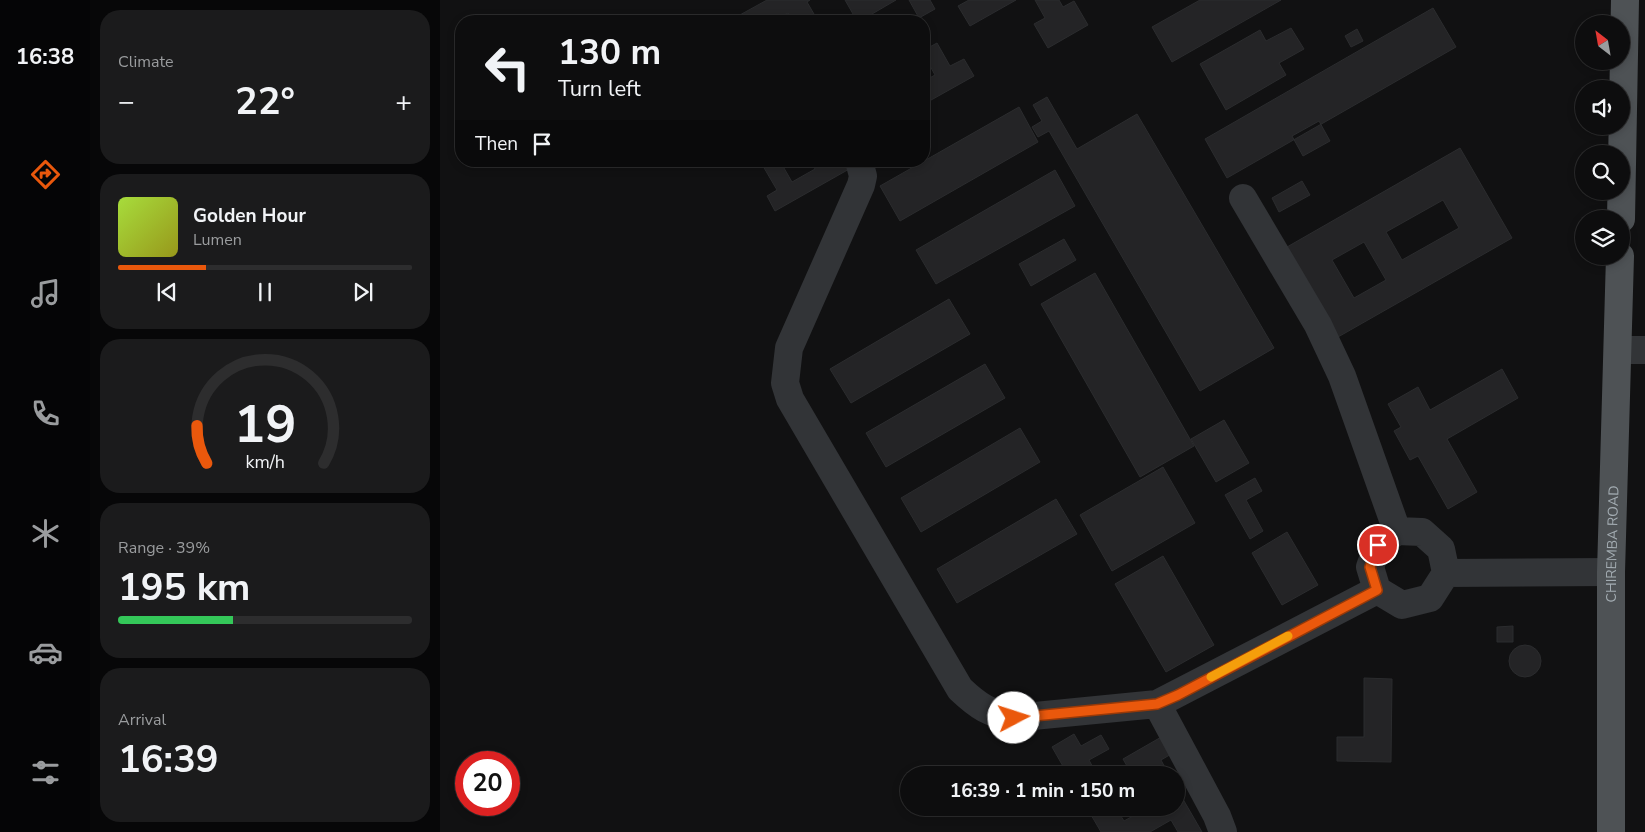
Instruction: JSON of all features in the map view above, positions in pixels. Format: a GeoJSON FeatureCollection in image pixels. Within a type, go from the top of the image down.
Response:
{"type":"FeatureCollection","features":[{"type":"Feature","properties":{"kind":"main road"},"geometry":{"type":"LineString","coordinates":[[1621,210],[1625,0]]}},
{"type":"Feature","properties":{"kind":"main road","name":"CHIREMBA ROAD"},"geometry":{"type":"LineString","coordinates":[[1611,832],[1611,572],[1615,415],[1632,350],[1621,265]]}},
{"type":"Feature","properties":{"kind":"lane"},"geometry":{"type":"LineString","coordinates":[[861,167],[863,176],[861,185],[789,348],[785,383],[790,399],[960,689],[974,703],[994,714],[1014,718],[1157,704],[1377,590]]}},
{"type":"Feature","properties":{"kind":"lane"},"geometry":{"type":"LineString","coordinates":[[1243,198],[1318,325],[1342,376],[1397,531]]}},
{"type":"Feature","properties":{"kind":"lane"},"geometry":{"type":"LineString","coordinates":[[1397,531],[1422,532],[1441,548],[1446,573],[1430,598],[1402,605],[1377,590],[1370,567],[1378,545],[1397,531]]}},
{"type":"Feature","properties":{"kind":"lane"},"geometry":{"type":"LineString","coordinates":[[1446,573],[1611,572]]}},
{"type":"Feature","properties":{"kind":"lane"},"geometry":{"type":"LineString","coordinates":[[1157,704],[1217,816],[1222,832]]}},
{"type":"Feature","properties":{"kind":"building"},"geometry":{"type":"Polygon","coordinates":[[[767,0],[810,0],[807,2],[815,15],[789,15],[788,13],[784,15],[740,15],[767,0]]]}},
{"type":"Feature","properties":{"kind":"building"},"geometry":{"type":"Polygon","coordinates":[[[845,0],[896,0],[873,15],[854,15],[845,0]]]}},
{"type":"Feature","properties":{"kind":"building"},"geometry":{"type":"Polygon","coordinates":[[[909,0],[930,0],[935,9],[924,15],[917,15],[909,0]]]}},
{"type":"Feature","properties":{"kind":"building"},"geometry":{"type":"Polygon","coordinates":[[[969,0],[1016,0],[970,26],[958,6],[969,0]]]}},
{"type":"Feature","properties":{"kind":"building"},"geometry":{"type":"Polygon","coordinates":[[[1035,0],[1059,0],[1063,7],[1074,1],[1088,25],[1048,48],[1034,24],[1045,18],[1035,0]]]}},
{"type":"Feature","properties":{"kind":"building"},"geometry":{"type":"Polygon","coordinates":[[[1200,0],[1281,0],[1172,62],[1152,27],[1200,0]]]}},
{"type":"Feature","properties":{"kind":"building"},"geometry":{"type":"Polygon","coordinates":[[[1433,8],[1456,47],[1227,178],[1205,139],[1433,8]]]}},
{"type":"Feature","properties":{"kind":"building"},"geometry":{"type":"Polygon","coordinates":[[[1291,28],[1304,49],[1279,63],[1286,75],[1226,110],[1200,64],[1260,30],[1266,41],[1291,28]]]}},
{"type":"Feature","properties":{"kind":"building"},"geometry":{"type":"Polygon","coordinates":[[[1357,29],[1363,41],[1351,47],[1345,36],[1357,29]]]}},
{"type":"Feature","properties":{"kind":"building"},"geometry":{"type":"Polygon","coordinates":[[[937,43],[950,66],[964,59],[974,76],[930,101],[930,78],[935,75],[930,66],[930,47],[937,43]]]}},
{"type":"Feature","properties":{"kind":"building"},"geometry":{"type":"Polygon","coordinates":[[[1047,97],[1077,149],[1137,114],[1274,348],[1200,391],[1049,131],[1038,137],[1032,127],[1042,121],[1033,105],[1047,97]]]}},
{"type":"Feature","properties":{"kind":"building"},"geometry":{"type":"Polygon","coordinates":[[[1019,107],[1038,142],[900,221],[880,186],[913,167],[930,167],[930,158],[1019,107]]]}},
{"type":"Feature","properties":{"kind":"building"},"geometry":{"type":"Polygon","coordinates":[[[1319,121],[1330,141],[1303,156],[1292,136],[1319,121]]]}},
{"type":"Feature","properties":{"kind":"building"},"geometry":{"type":"Polygon","coordinates":[[[1460,148],[1512,238],[1338,337],[1287,247],[1460,148]],[[1443,200],[1386,232],[1402,260],[1459,228],[1443,200]],[[1364,242],[1332,260],[1354,298],[1386,280],[1364,242]]]}},
{"type":"Feature","properties":{"kind":"building"},"geometry":{"type":"Polygon","coordinates":[[[764,167],[783,167],[792,182],[815,169],[814,167],[851,168],[775,211],[767,196],[777,190],[764,167]]]}},
{"type":"Feature","properties":{"kind":"building"},"geometry":{"type":"Polygon","coordinates":[[[1055,170],[1075,206],[936,284],[916,250],[1055,170]]]}},
{"type":"Feature","properties":{"kind":"building"},"geometry":{"type":"Polygon","coordinates":[[[1302,181],[1310,195],[1279,212],[1272,198],[1302,181]]]}},
{"type":"Feature","properties":{"kind":"building"},"geometry":{"type":"Polygon","coordinates":[[[1064,239],[1076,260],[1031,286],[1019,264],[1064,239]]]}},
{"type":"Feature","properties":{"kind":"building"},"geometry":{"type":"Polygon","coordinates":[[[1095,273],[1194,446],[1140,477],[1041,304],[1095,273]]]}},
{"type":"Feature","properties":{"kind":"building"},"geometry":{"type":"Polygon","coordinates":[[[949,299],[970,334],[851,403],[830,369],[949,299]]]}},
{"type":"Feature","properties":{"kind":"building"},"geometry":{"type":"Polygon","coordinates":[[[985,364],[1005,398],[886,467],[866,433],[985,364]]]}},
{"type":"Feature","properties":{"kind":"building"},"geometry":{"type":"Polygon","coordinates":[[[1502,369],[1518,398],[1447,439],[1477,492],[1448,509],[1418,456],[1410,460],[1394,431],[1401,427],[1388,404],[1418,387],[1430,410],[1502,369]]]}},
{"type":"Feature","properties":{"kind":"building"},"geometry":{"type":"Polygon","coordinates":[[[1224,420],[1249,463],[1216,482],[1191,439],[1224,420]]]}},
{"type":"Feature","properties":{"kind":"building"},"geometry":{"type":"Polygon","coordinates":[[[1020,428],[1040,462],[921,532],[901,498],[1020,428]]]}},
{"type":"Feature","properties":{"kind":"building"},"geometry":{"type":"Polygon","coordinates":[[[1163,467],[1195,523],[1112,571],[1080,515],[1163,467]]]}},
{"type":"Feature","properties":{"kind":"building"},"geometry":{"type":"Polygon","coordinates":[[[1255,478],[1262,491],[1246,500],[1263,531],[1250,539],[1225,495],[1255,478]]]}},
{"type":"Feature","properties":{"kind":"building"},"geometry":{"type":"Polygon","coordinates":[[[1056,499],[1077,534],[957,603],[937,569],[1056,499]]]}},
{"type":"Feature","properties":{"kind":"building"},"geometry":{"type":"Polygon","coordinates":[[[1287,532],[1318,585],[1282,605],[1252,553],[1287,532]]]}},
{"type":"Feature","properties":{"kind":"building"},"geometry":{"type":"Polygon","coordinates":[[[1163,556],[1214,645],[1166,672],[1115,584],[1163,556]]]}},
{"type":"Feature","properties":{"kind":"building"},"geometry":{"type":"Polygon","coordinates":[[[1513,626],[1513,642],[1497,642],[1497,627],[1513,626]]]}},
{"type":"Feature","properties":{"kind":"building"},"geometry":{"type":"Polygon","coordinates":[[[1525,645],[1531,646],[1536,650],[1540,655],[1540,667],[1536,672],[1531,676],[1525,677],[1519,676],[1514,672],[1510,667],[1509,661],[1510,655],[1514,650],[1519,646],[1525,645]]]}},
{"type":"Feature","properties":{"kind":"building"},"geometry":{"type":"Polygon","coordinates":[[[1364,678],[1392,679],[1391,762],[1337,761],[1337,737],[1364,737],[1364,678]]]}},
{"type":"Feature","properties":{"kind":"building"},"geometry":{"type":"Polygon","coordinates":[[[1074,734],[1081,746],[1101,735],[1109,749],[1089,760],[1092,766],[1063,766],[1052,747],[1074,734]]]}},
{"type":"Feature","properties":{"kind":"building"},"geometry":{"type":"Polygon","coordinates":[[[1163,736],[1173,753],[1161,760],[1164,766],[1127,766],[1123,759],[1163,736]]]}},
{"type":"Feature","properties":{"kind":"building"},"geometry":{"type":"Polygon","coordinates":[[[1185,803],[1202,832],[1178,832],[1171,820],[1150,832],[1101,832],[1092,816],[1121,816],[1124,821],[1133,816],[1185,816],[1185,803]]]}},
{"type":"Feature","properties":{"kind":"slow traffic"},"geometry":{"type":"LineString","coordinates":[[1211,677],[1288,636]]}},
{"type":"Feature","properties":{"kind":"route"},"geometry":{"type":"LineString","coordinates":[[1014,718],[1157,704],[1178,695],[1377,590],[1370,567],[1378,545]]}}]}
